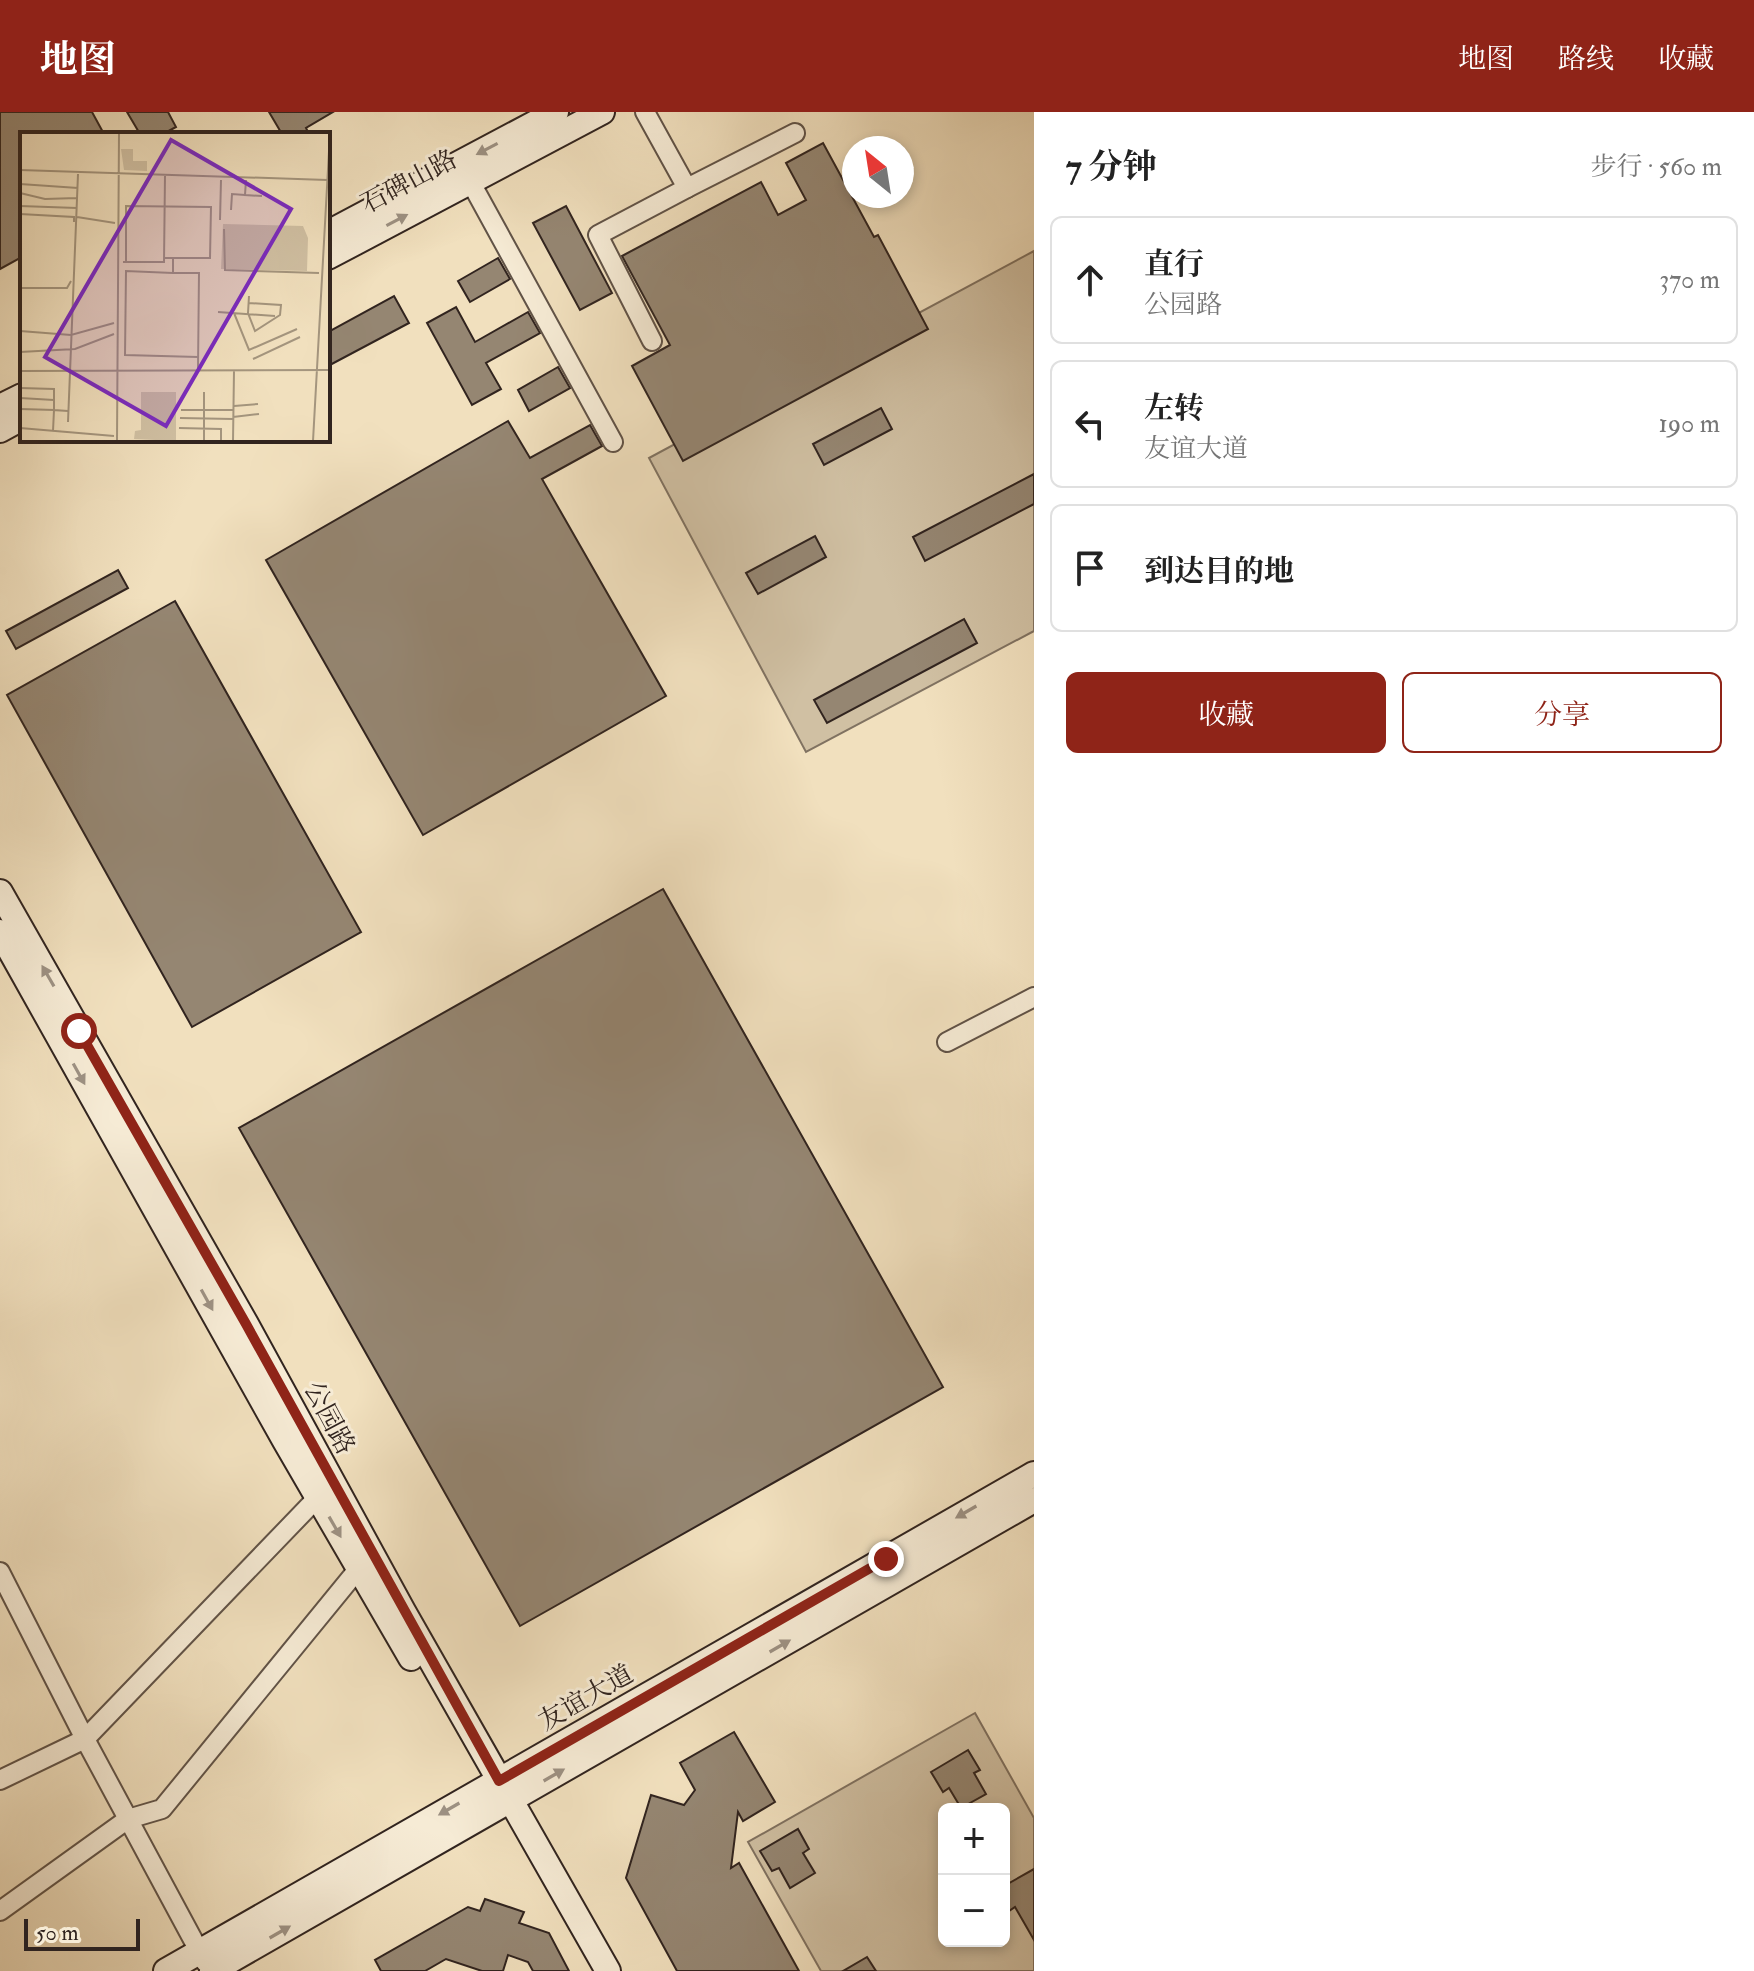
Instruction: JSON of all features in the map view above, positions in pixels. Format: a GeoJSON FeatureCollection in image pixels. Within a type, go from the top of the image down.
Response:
{"type":"FeatureCollection","features":[{"type":"Feature","properties":{"kind":"street"},"geometry":{"type":"LineString","coordinates":[[330,232],[556,112]]}},
{"type":"Feature","properties":{"kind":"street","name":"石碑山路"},"geometry":{"type":"LineString","coordinates":[[330,256],[602,112]]}},
{"type":"Feature","properties":{"kind":"street"},"geometry":{"type":"LineString","coordinates":[[645,112],[687,188]]}},
{"type":"Feature","properties":{"kind":"street"},"geometry":{"type":"LineString","coordinates":[[652,341],[598,235],[795,133]]}},
{"type":"Feature","properties":{"kind":"street"},"geometry":{"type":"LineString","coordinates":[[470,181],[613,442]]}},
{"type":"Feature","properties":{"kind":"street"},"geometry":{"type":"LineString","coordinates":[[0,407],[20,397]]}},
{"type":"Feature","properties":{"kind":"street"},"geometry":{"type":"LineString","coordinates":[[0,430],[20,419]]}},
{"type":"Feature","properties":{"kind":"street","name":"公园路"},"geometry":{"type":"LineString","coordinates":[[0,892],[239,1310],[498,1794],[608,1971]]}},
{"type":"Feature","properties":{"kind":"street"},"geometry":{"type":"LineString","coordinates":[[0,932],[359,1568],[498,1794],[591,1971]]}},
{"type":"Feature","properties":{"kind":"street"},"geometry":{"type":"LineString","coordinates":[[947,1042],[1034,997]]}},
{"type":"Feature","properties":{"kind":"street","name":"友谊大道"},"geometry":{"type":"LineString","coordinates":[[166,1971],[207,1965],[1034,1474]]}},
{"type":"Feature","properties":{"kind":"street"},"geometry":{"type":"LineString","coordinates":[[0,1780],[85,1739],[318,1497]]}},
{"type":"Feature","properties":{"kind":"street","name":"友谊大道"},"geometry":{"type":"LineString","coordinates":[[498,1794],[1034,1500]]}},
{"type":"Feature","properties":{"kind":"street"},"geometry":{"type":"LineString","coordinates":[[0,1911],[128,1819],[162,1809],[359,1568]]}},
{"type":"Feature","properties":{"kind":"street"},"geometry":{"type":"LineString","coordinates":[[0,1572],[85,1739],[207,1965]]}},
{"type":"Feature","properties":{"kind":"shaded area"},"geometry":{"type":"Polygon","coordinates":[[[1034,251],[1034,631],[806,752],[649,458],[1034,251]]]}},
{"type":"Feature","properties":{"kind":"shaded area"},"geometry":{"type":"Polygon","coordinates":[[[975,1713],[1034,1818],[1034,1971],[821,1971],[748,1842],[975,1713]]]}},
{"type":"Feature","properties":{"kind":"building"},"geometry":{"type":"Polygon","coordinates":[[[0,112],[92,112],[103,132],[20,132],[20,258],[0,269],[0,112]]]}},
{"type":"Feature","properties":{"kind":"building"},"geometry":{"type":"Polygon","coordinates":[[[127,112],[168,112],[176,127],[167,132],[139,132],[127,112]]]}},
{"type":"Feature","properties":{"kind":"building"},"geometry":{"type":"Polygon","coordinates":[[[269,112],[333,112],[306,128],[308,132],[281,132],[269,112]]]}},
{"type":"Feature","properties":{"kind":"building"},"geometry":{"type":"Polygon","coordinates":[[[823,143],[842,178],[842,208],[858,208],[874,237],[878,235],[928,329],[683,461],[632,366],[670,345],[622,256],[761,182],[778,215],[806,200],[786,163],[823,143]]]}},
{"type":"Feature","properties":{"kind":"building"},"geometry":{"type":"Polygon","coordinates":[[[566,206],[612,293],[580,310],[533,223],[566,206]]]}},
{"type":"Feature","properties":{"kind":"building"},"geometry":{"type":"Polygon","coordinates":[[[498,258],[510,279],[470,302],[458,281],[498,258]]]}},
{"type":"Feature","properties":{"kind":"building"},"geometry":{"type":"Polygon","coordinates":[[[394,296],[409,323],[330,365],[330,331],[394,296]]]}},
{"type":"Feature","properties":{"kind":"building"},"geometry":{"type":"Polygon","coordinates":[[[456,307],[475,342],[528,312],[540,333],[486,363],[501,389],[472,405],[427,323],[456,307]]]}},
{"type":"Feature","properties":{"kind":"building"},"geometry":{"type":"Polygon","coordinates":[[[558,367],[570,388],[529,411],[518,390],[558,367]]]}},
{"type":"Feature","properties":{"kind":"building"},"geometry":{"type":"Polygon","coordinates":[[[881,408],[892,429],[824,465],[813,444],[881,408]]]}},
{"type":"Feature","properties":{"kind":"building"},"geometry":{"type":"Polygon","coordinates":[[[508,421],[530,458],[590,425],[602,446],[542,479],[666,696],[423,835],[266,560],[508,421]]]}},
{"type":"Feature","properties":{"kind":"building"},"geometry":{"type":"Polygon","coordinates":[[[1034,474],[1034,504],[925,561],[913,537],[1034,474]]]}},
{"type":"Feature","properties":{"kind":"building"},"geometry":{"type":"Polygon","coordinates":[[[815,536],[826,557],[758,594],[746,573],[815,536]]]}},
{"type":"Feature","properties":{"kind":"building"},"geometry":{"type":"Polygon","coordinates":[[[118,570],[128,588],[16,649],[6,631],[118,570]]]}},
{"type":"Feature","properties":{"kind":"building"},"geometry":{"type":"Polygon","coordinates":[[[175,601],[361,932],[192,1027],[7,695],[175,601]]]}},
{"type":"Feature","properties":{"kind":"building"},"geometry":{"type":"Polygon","coordinates":[[[964,619],[977,643],[827,723],[814,700],[964,619]]]}},
{"type":"Feature","properties":{"kind":"building"},"geometry":{"type":"Polygon","coordinates":[[[663,889],[943,1387],[520,1626],[239,1128],[663,889]]]}},
{"type":"Feature","properties":{"kind":"building"},"geometry":{"type":"Polygon","coordinates":[[[734,1732],[775,1802],[743,1821],[738,1812],[731,1868],[739,1863],[799,1971],[677,1971],[626,1878],[651,1795],[684,1805],[695,1790],[680,1763],[734,1732]]]}},
{"type":"Feature","properties":{"kind":"building"},"geometry":{"type":"Polygon","coordinates":[[[968,1750],[980,1770],[974,1773],[986,1794],[970,1803],[958,1803],[949,1788],[943,1792],[931,1772],[968,1750]]]}},
{"type":"Feature","properties":{"kind":"building"},"geometry":{"type":"Polygon","coordinates":[[[798,1829],[809,1849],[803,1853],[815,1873],[790,1888],[779,1868],[772,1871],[760,1851],[798,1829]]]}},
{"type":"Feature","properties":{"kind":"building"},"geometry":{"type":"Polygon","coordinates":[[[1034,1869],[1034,1940],[1015,1907],[1010,1910],[1010,1883],[1034,1869]]]}},
{"type":"Feature","properties":{"kind":"building"},"geometry":{"type":"Polygon","coordinates":[[[485,1899],[524,1912],[519,1923],[549,1933],[569,1971],[533,1971],[528,1962],[508,1955],[503,1971],[482,1971],[446,1959],[425,1971],[381,1971],[375,1960],[468,1907],[480,1911],[485,1899]]]}},
{"type":"Feature","properties":{"kind":"building"},"geometry":{"type":"Polygon","coordinates":[[[867,1957],[876,1971],[843,1971],[867,1957]]]}},
{"type":"Feature","properties":{"kind":"route"},"geometry":{"type":"LineString","coordinates":[[79,1031],[147,1147],[499,1781],[886,1559]]}}]}
